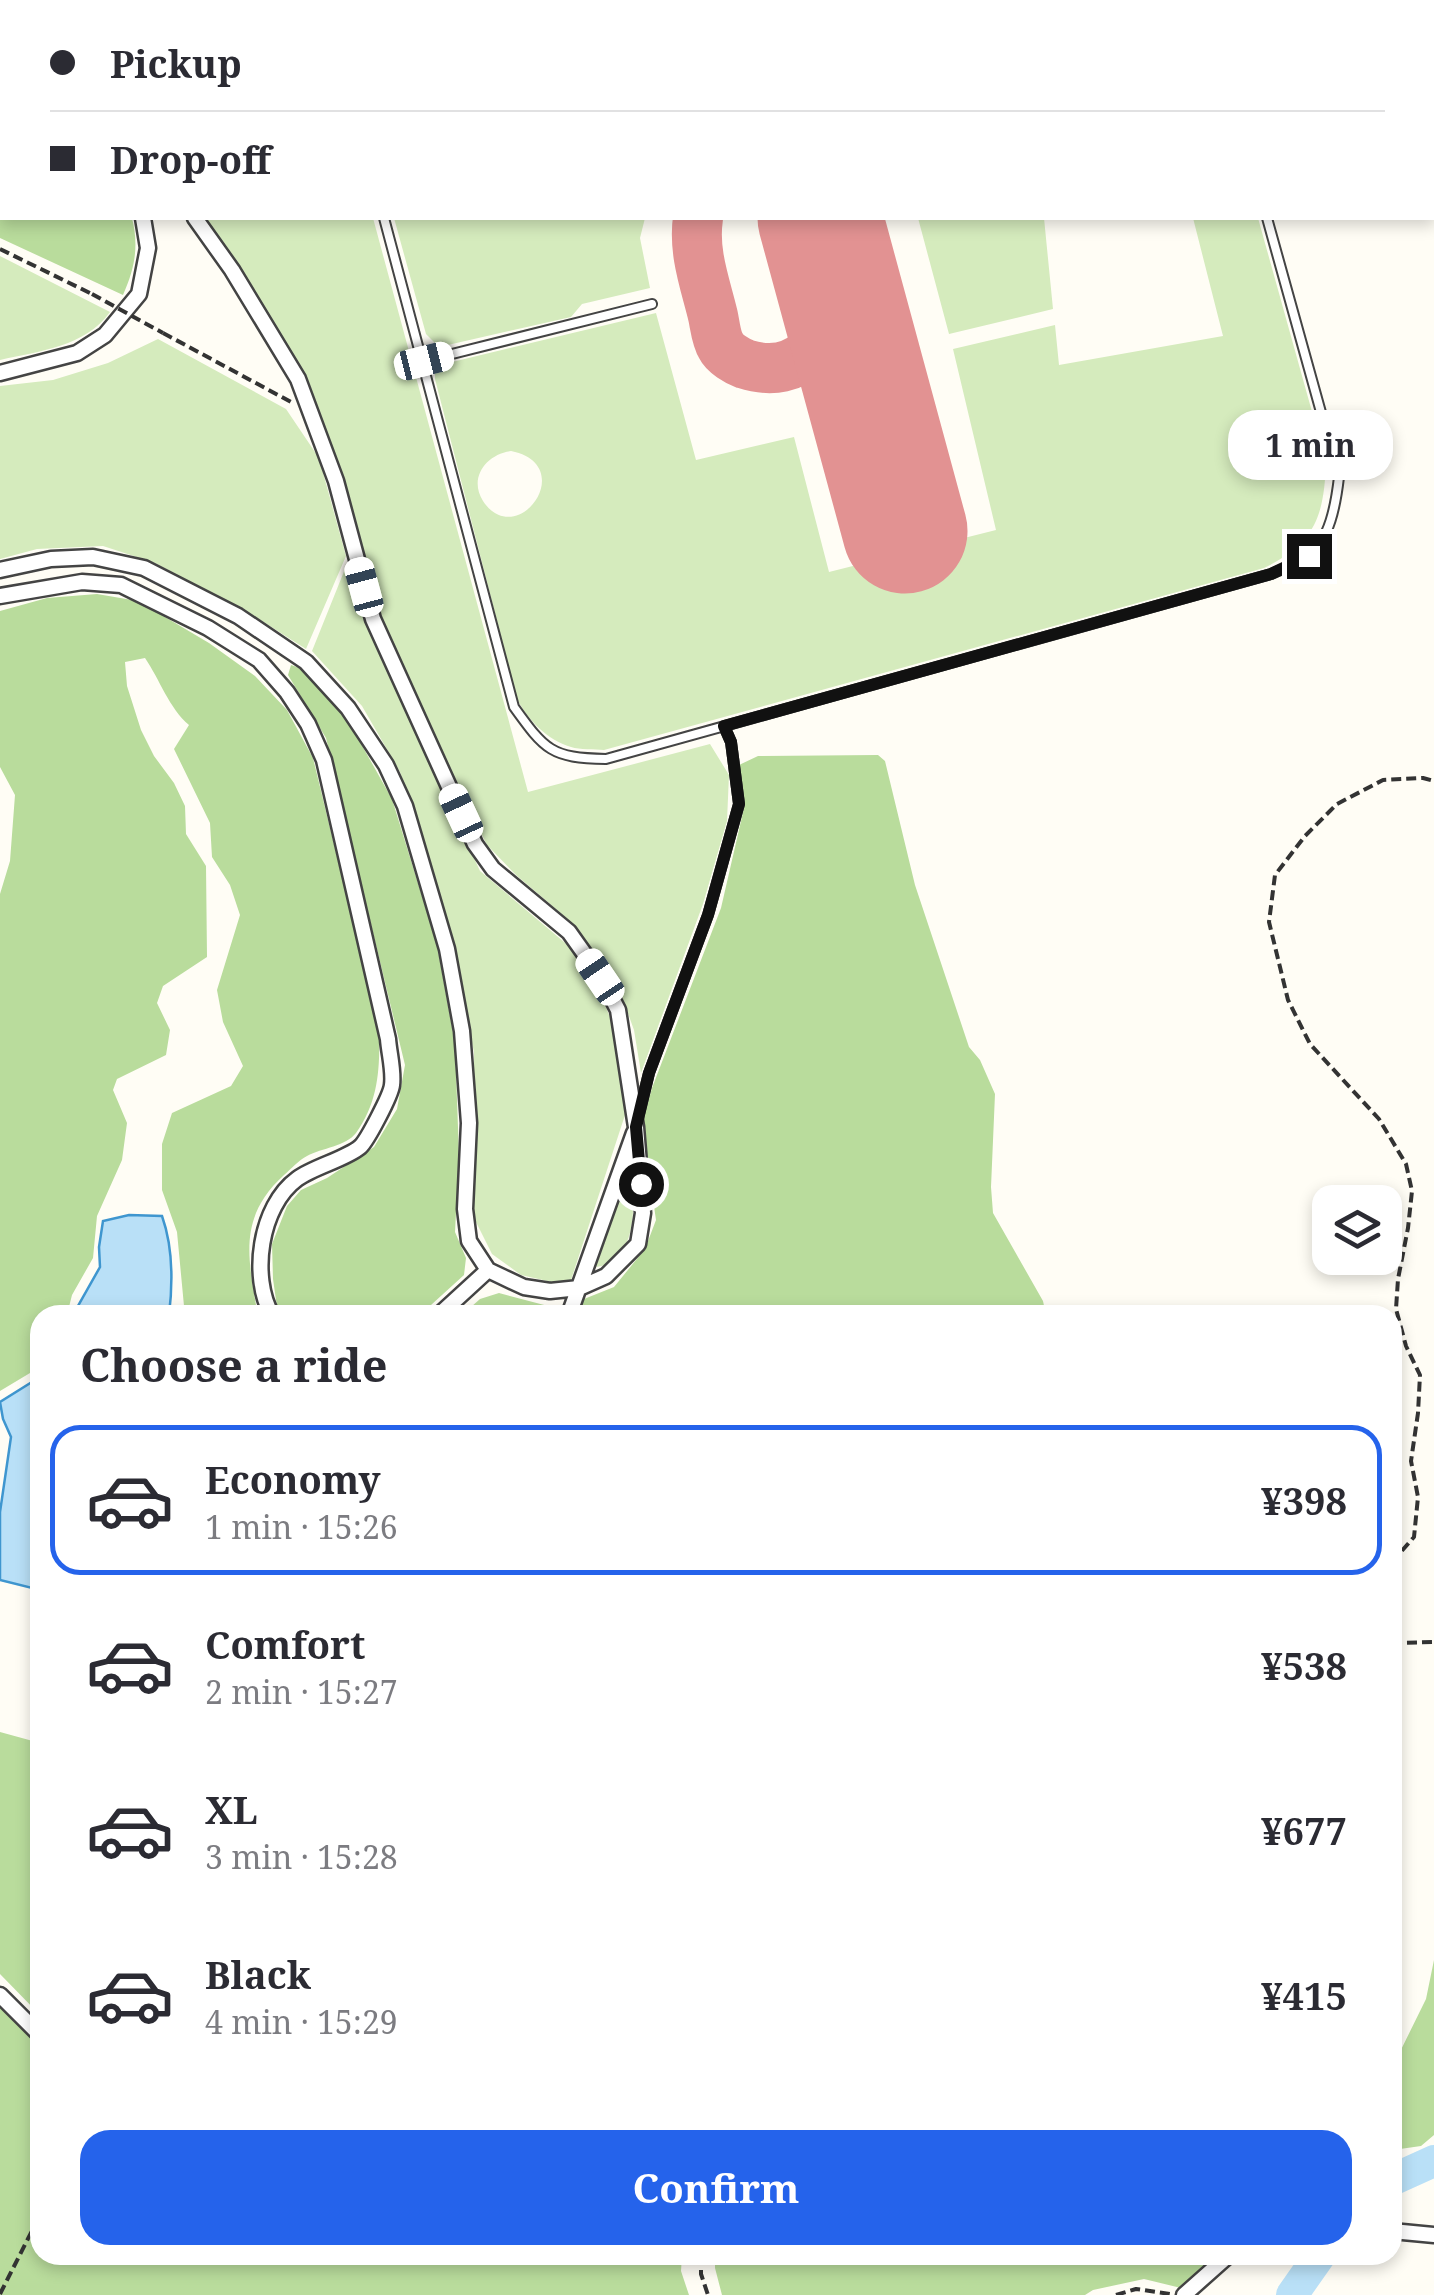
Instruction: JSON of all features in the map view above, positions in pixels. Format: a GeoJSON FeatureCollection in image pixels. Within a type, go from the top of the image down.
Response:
{"type":"FeatureCollection","features":[{"type":"Feature","properties":{"kind":"street"},"geometry":{"type":"LineString","coordinates":[[0,372],[77,353],[106,336],[139,294],[148,248],[143,220]]}},
{"type":"Feature","properties":{"kind":"street"},"geometry":{"type":"LineString","coordinates":[[0,570],[51,559],[93,557],[144,568],[238,616],[306,662],[348,708],[386,765],[405,806],[447,949],[462,1032],[469,1123],[464,1209],[469,1241],[488,1270],[524,1288],[579,1288],[606,1276],[638,1244],[643,1213],[636,1127],[618,1010],[569,932],[492,869],[475,844],[373,619],[336,481],[298,379],[232,270],[196,220]]}},
{"type":"Feature","properties":{"kind":"street"},"geometry":{"type":"LineString","coordinates":[[0,596],[82,582],[121,585],[208,628],[259,660],[308,724],[324,760],[388,1039],[392,1086],[360,1147],[295,1180],[276,1205],[263,1238],[259,1272],[267,1305]]}},
{"type":"Feature","properties":{"kind":"street"},"geometry":{"type":"LineString","coordinates":[[573,1305],[636,1127]]}},
{"type":"Feature","properties":{"kind":"street"},"geometry":{"type":"LineString","coordinates":[[449,1305],[488,1270]]}},
{"type":"Feature","properties":{"kind":"street"},"geometry":{"type":"LineString","coordinates":[[0,1995],[30,2025]]}},
{"type":"Feature","properties":{"kind":"street"},"geometry":{"type":"LineString","coordinates":[[1402,2233],[1434,2235]]}},
{"type":"Feature","properties":{"kind":"street"},"geometry":{"type":"LineString","coordinates":[[1184,2295],[1218,2265]]}},
{"type":"Feature","properties":{"kind":"lane"},"geometry":{"type":"LineString","coordinates":[[385,220],[514,707],[538,740],[554,751],[576,758],[606,760],[1271,574],[1309,556],[1328,524],[1339,477],[1268,220]]}},
{"type":"Feature","properties":{"kind":"lane"},"geometry":{"type":"LineString","coordinates":[[424,361],[652,304]]}},
{"type":"Feature","properties":{"kind":"lane"},"geometry":{"type":"LineString","coordinates":[[636,1127],[649,1073],[708,915],[739,804],[731,742],[724,726]]}},
{"type":"Feature","properties":{"kind":"path"},"geometry":{"type":"LineString","coordinates":[[0,249],[308,411]]}},
{"type":"Feature","properties":{"kind":"path"},"geometry":{"type":"LineString","coordinates":[[1396,1305],[1412,1191],[1406,1164],[1379,1119],[1310,1044],[1288,1000],[1269,922],[1275,875],[1305,836],[1337,804],[1383,780],[1434,781]]}},
{"type":"Feature","properties":{"kind":"path"},"geometry":{"type":"LineString","coordinates":[[1402,1331],[1420,1375],[1410,1461],[1418,1497],[1414,1537],[1402,1551]]}},
{"type":"Feature","properties":{"kind":"path"},"geometry":{"type":"LineString","coordinates":[[1402,1642],[1434,1642]]}},
{"type":"Feature","properties":{"kind":"path"},"geometry":{"type":"LineString","coordinates":[[0,2294],[30,2235]]}},
{"type":"Feature","properties":{"kind":"path"},"geometry":{"type":"LineString","coordinates":[[701,2265],[708,2295]]}},
{"type":"Feature","properties":{"kind":"path"},"geometry":{"type":"LineString","coordinates":[[1116,2295],[1136,2289],[1174,2295]]}},
{"type":"Feature","properties":{"kind":"green space"},"geometry":{"type":"Polygon","coordinates":[[[0,220],[132,220],[135,257],[123,295],[0,238],[0,220]]]}},
{"type":"Feature","properties":{"kind":"green space"},"geometry":{"type":"Polygon","coordinates":[[[206,220],[374,220],[528,792],[710,744],[729,775],[727,821],[703,904],[641,1073],[634,1030],[621,994],[599,958],[564,916],[487,845],[431,732],[382,617],[336,456],[306,375],[206,220]]]}},
{"type":"Feature","properties":{"kind":"green space"},"geometry":{"type":"Polygon","coordinates":[[[395,220],[644,220],[640,238],[650,288],[582,304],[571,317],[439,347],[426,334],[395,220]]]}},
{"type":"Feature","properties":{"kind":"green space"},"geometry":{"type":"Polygon","coordinates":[[[919,220],[1044,220],[1053,309],[949,334],[919,220]]]}},
{"type":"Feature","properties":{"kind":"green space"},"geometry":{"type":"Polygon","coordinates":[[[1194,220],[1259,220],[1326,462],[1323,498],[1306,538],[1264,568],[604,750],[562,744],[533,722],[517,699],[435,370],[448,363],[656,313],[696,460],[794,437],[829,572],[996,530],[953,349],[1055,325],[1059,365],[1223,336],[1194,220]],[[511,451],[502,453],[482,468],[479,492],[497,514],[511,517],[536,500],[541,472],[531,459],[511,451]]]}},
{"type":"Feature","properties":{"kind":"green space"},"geometry":{"type":"Polygon","coordinates":[[[0,256],[110,312],[100,324],[74,340],[0,360],[0,256]]]}},
{"type":"Feature","properties":{"kind":"green space"},"geometry":{"type":"Polygon","coordinates":[[[158,339],[286,409],[319,458],[346,556],[306,649],[155,563],[103,546],[37,549],[0,559],[0,386],[53,380],[108,363],[158,339]]]}},
{"type":"Feature","properties":{"kind":"green space"},"geometry":{"type":"Polygon","coordinates":[[[347,564],[365,622],[480,871],[570,947],[601,994],[616,1033],[625,1115],[571,1280],[556,1283],[521,1275],[492,1254],[474,1218],[474,1052],[438,886],[400,772],[362,706],[312,651],[347,564]]]}},
{"type":"Feature","properties":{"kind":"green space"},"geometry":{"type":"Polygon","coordinates":[[[97,594],[138,601],[255,676],[287,710],[313,758],[379,1030],[378,1070],[374,1096],[356,1133],[301,1160],[259,1206],[249,1255],[256,1305],[184,1305],[177,1232],[162,1190],[162,1144],[172,1113],[231,1086],[243,1066],[223,1022],[217,990],[240,915],[230,885],[212,857],[210,823],[174,749],[189,725],[170,702],[145,658],[125,662],[127,686],[141,730],[185,806],[186,834],[206,866],[207,957],[163,986],[157,1003],[170,1030],[166,1055],[117,1079],[113,1090],[127,1123],[122,1160],[97,1216],[93,1258],[70,1305],[30,1305],[30,1373],[0,1391],[0,894],[10,861],[15,795],[0,767],[0,611],[47,598],[97,594]]]}},
{"type":"Feature","properties":{"kind":"green space"},"geometry":{"type":"Polygon","coordinates":[[[291,665],[306,670],[346,717],[392,799],[437,945],[455,1044],[459,1155],[455,1232],[466,1258],[464,1275],[431,1305],[277,1305],[272,1244],[287,1206],[301,1190],[374,1147],[397,1109],[405,1065],[326,738],[288,675],[291,665]]]}},
{"type":"Feature","properties":{"kind":"green space"},"geometry":{"type":"Polygon","coordinates":[[[878,755],[885,761],[915,885],[969,1047],[980,1060],[995,1094],[993,1213],[1044,1305],[581,1305],[584,1299],[614,1287],[645,1249],[656,1220],[642,1124],[721,908],[744,808],[739,765],[758,756],[878,755]]]}},
{"type":"Feature","properties":{"kind":"green space"},"geometry":{"type":"Polygon","coordinates":[[[632,1162],[633,1208],[628,1240],[611,1262],[596,1267],[632,1162]]]}},
{"type":"Feature","properties":{"kind":"green space"},"geometry":{"type":"Polygon","coordinates":[[[499,1293],[544,1305],[473,1305],[499,1293]]]}},
{"type":"Feature","properties":{"kind":"green space"},"geometry":{"type":"Polygon","coordinates":[[[0,1732],[30,1740],[30,2005],[0,1974],[0,1732]]]}},
{"type":"Feature","properties":{"kind":"green space"},"geometry":{"type":"Polygon","coordinates":[[[1434,1960],[1434,2135],[1421,2146],[1402,2149],[1402,2048],[1426,1999],[1434,1960]]]}},
{"type":"Feature","properties":{"kind":"green space"},"geometry":{"type":"Polygon","coordinates":[[[0,2007],[30,2036],[30,2265],[681,2265],[689,2295],[0,2295],[0,2007]]]}},
{"type":"Feature","properties":{"kind":"green space"},"geometry":{"type":"Polygon","coordinates":[[[1207,2265],[1181,2288],[1144,2279],[1085,2295],[722,2295],[715,2268],[1207,2265]]]}},
{"type":"Feature","properties":{"kind":"water"},"geometry":{"type":"Polygon","coordinates":[[[129,1215],[162,1216],[171,1265],[170,1305],[79,1305],[100,1267],[103,1221],[129,1215]]]}},
{"type":"Feature","properties":{"kind":"water"},"geometry":{"type":"Polygon","coordinates":[[[30,1383],[30,1588],[0,1580],[0,1512],[11,1437],[0,1402],[30,1383]]]}},
{"type":"Feature","properties":{"kind":"waterway"},"geometry":{"type":"LineString","coordinates":[[1402,2175],[1434,2161]]}},
{"type":"Feature","properties":{"kind":"waterway"},"geometry":{"type":"LineString","coordinates":[[1292,2295],[1313,2265]]}},
{"type":"Feature","properties":{"kind":"taxiway"},"geometry":{"type":"LineString","coordinates":[[698,220],[698,255],[717,335],[723,349],[738,361],[765,368],[782,367],[810,352],[829,324],[840,290]]}},
{"type":"Feature","properties":{"kind":"runway"},"geometry":{"type":"LineString","coordinates":[[821,220],[905,531]]}},
{"type":"Feature","properties":{"kind":"route"},"geometry":{"type":"LineString","coordinates":[[641,1184],[636,1127],[649,1073],[708,915],[739,804],[731,742],[724,726],[1271,574],[1309,556]]}}]}
